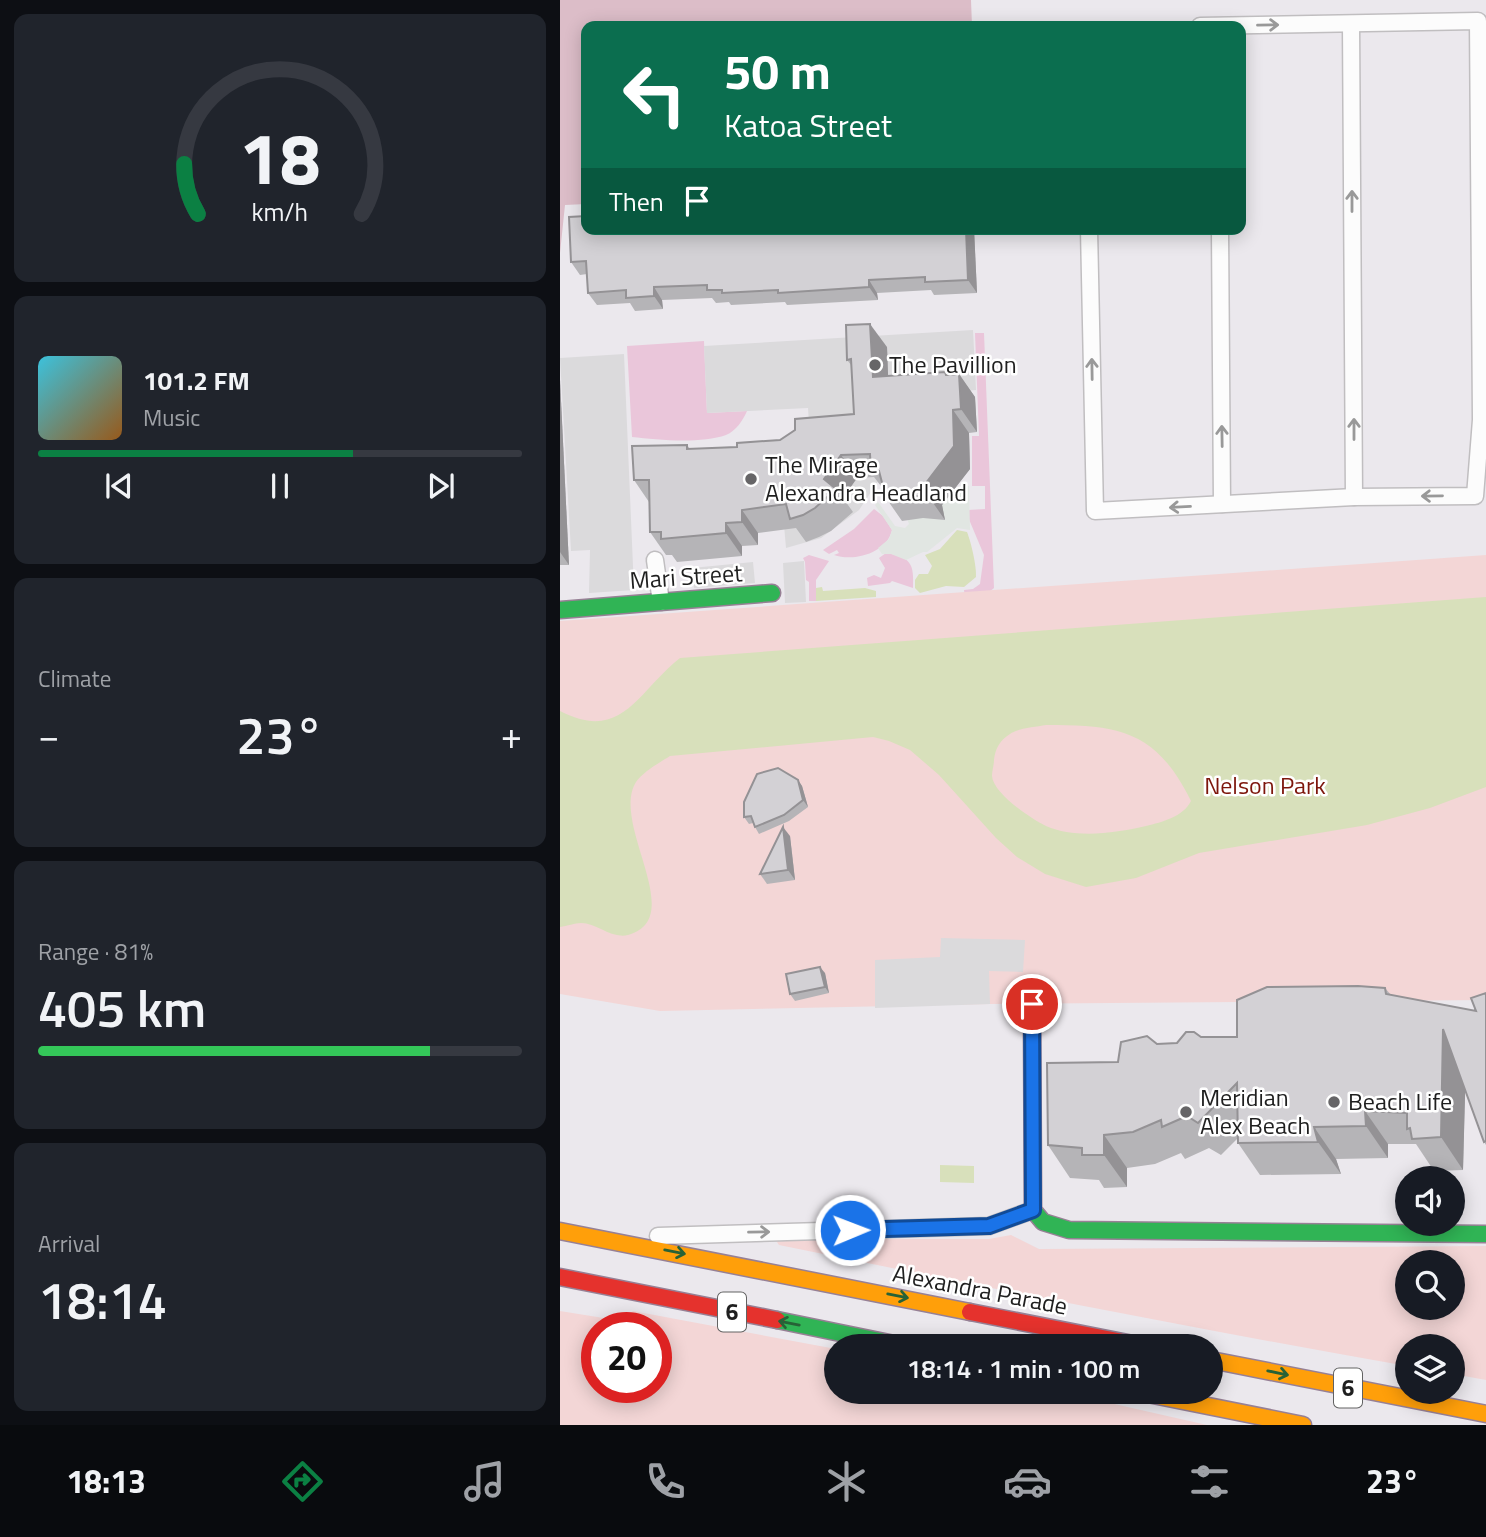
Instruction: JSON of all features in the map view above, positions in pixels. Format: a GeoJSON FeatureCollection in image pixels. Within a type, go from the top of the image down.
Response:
{"type":"FeatureCollection","features":[{"type":"Feature","properties":{"kind":"main road","name":"Mari Street"},"geometry":{"type":"LineString","coordinates":[[560,610],[772,593]]}},
{"type":"Feature","properties":{"kind":"main road"},"geometry":{"type":"LineString","coordinates":[[1032,1004],[1033,1210],[1043,1222],[1069,1230],[1486,1234]]}},
{"type":"Feature","properties":{"kind":"main road","name":"Alexandra Parade"},"geometry":{"type":"LineString","coordinates":[[560,1231],[617,1240],[1083,1334]]}},
{"type":"Feature","properties":{"kind":"main road","name":"6"},"geometry":{"type":"LineString","coordinates":[[560,1277],[844,1334]]}},
{"type":"Feature","properties":{"kind":"main road","name":"6"},"geometry":{"type":"LineString","coordinates":[[1223,1362],[1486,1414]]}},
{"type":"Feature","properties":{"kind":"main road","name":"6"},"geometry":{"type":"LineString","coordinates":[[1198,1404],[1303,1425]]}},
{"type":"Feature","properties":{"kind":"lane"},"geometry":{"type":"LineString","coordinates":[[1089,235],[1095,511],[1354,497],[1480,494],[1482,450],[1478,21],[1246,25]]}},
{"type":"Feature","properties":{"kind":"lane"},"geometry":{"type":"LineString","coordinates":[[1351,23],[1354,497]]}},
{"type":"Feature","properties":{"kind":"lane"},"geometry":{"type":"LineString","coordinates":[[1220,235],[1222,504]]}},
{"type":"Feature","properties":{"kind":"lane"},"geometry":{"type":"LineString","coordinates":[[655,561],[661,602]]}},
{"type":"Feature","properties":{"kind":"lane"},"geometry":{"type":"LineString","coordinates":[[617,1240],[682,1234],[989,1226],[1033,1210]]}},
{"type":"Feature","properties":{"kind":"shaded area"},"geometry":{"type":"Polygon","coordinates":[[[560,0],[971,0],[972,21],[581,21],[581,204],[565,205],[560,253],[560,0]]]}},
{"type":"Feature","properties":{"kind":"shaded area"},"geometry":{"type":"Polygon","coordinates":[[[973,330],[976,390],[918,395],[867,434],[810,438],[808,408],[707,413],[704,346],[973,330]]]}},
{"type":"Feature","properties":{"kind":"shaded area"},"geometry":{"type":"Polygon","coordinates":[[[975,333],[984,333],[994,588],[989,592],[965,598],[964,590],[973,589],[980,584],[984,555],[968,517],[968,510],[985,509],[985,486],[972,486],[972,436],[979,436],[975,333]]]}},
{"type":"Feature","properties":{"kind":"shaded area"},"geometry":{"type":"Polygon","coordinates":[[[704,341],[707,413],[747,411],[739,425],[726,435],[704,440],[632,437],[627,346],[704,341]]]}},
{"type":"Feature","properties":{"kind":"shaded area"},"geometry":{"type":"Polygon","coordinates":[[[624,354],[634,590],[589,593],[590,550],[571,551],[560,358],[624,354]]]}},
{"type":"Feature","properties":{"kind":"shaded area"},"geometry":{"type":"Polygon","coordinates":[[[862,466],[881,477],[859,510],[821,538],[786,548],[784,525],[841,500],[862,466]]]}},
{"type":"Feature","properties":{"kind":"shaded area"},"geometry":{"type":"Polygon","coordinates":[[[969,486],[970,530],[957,528],[927,552],[906,560],[891,554],[882,554],[878,548],[889,539],[892,530],[875,505],[878,502],[895,526],[905,528],[909,524],[901,501],[956,494],[956,488],[969,486]]]}},
{"type":"Feature","properties":{"kind":"shaded area"},"geometry":{"type":"Polygon","coordinates":[[[874,509],[883,516],[892,530],[884,545],[869,554],[851,557],[834,555],[839,553],[837,550],[829,554],[823,550],[854,529],[874,509]]]}},
{"type":"Feature","properties":{"kind":"shaded area"},"geometry":{"type":"Polygon","coordinates":[[[957,530],[967,532],[976,577],[964,587],[946,586],[920,593],[915,588],[915,580],[919,574],[928,574],[932,566],[925,555],[940,549],[957,530]]]}},
{"type":"Feature","properties":{"kind":"shaded area"},"geometry":{"type":"Polygon","coordinates":[[[886,553],[910,563],[913,588],[892,581],[868,586],[867,578],[874,575],[881,578],[885,568],[879,558],[886,553]]]}},
{"type":"Feature","properties":{"kind":"shaded area"},"geometry":{"type":"Polygon","coordinates":[[[809,555],[829,561],[816,580],[816,601],[809,601],[809,582],[806,580],[803,558],[809,555]]]}},
{"type":"Feature","properties":{"kind":"shaded area"},"geometry":{"type":"Polygon","coordinates":[[[804,561],[806,602],[785,603],[783,563],[804,561]]]}},
{"type":"Feature","properties":{"kind":"shaded area"},"geometry":{"type":"Polygon","coordinates":[[[753,562],[755,583],[694,588],[692,568],[753,562]]]}},
{"type":"Feature","properties":{"kind":"shaded area"},"geometry":{"type":"Polygon","coordinates":[[[822,587],[823,591],[865,588],[876,591],[876,597],[816,601],[816,588],[822,587]]]}},
{"type":"Feature","properties":{"kind":"shaded area"},"geometry":{"type":"Polygon","coordinates":[[[1486,597],[1486,787],[1430,808],[1367,825],[1199,853],[1136,878],[1086,887],[1045,874],[1017,857],[996,838],[939,775],[910,750],[889,741],[873,737],[670,756],[639,778],[631,800],[632,821],[650,890],[651,910],[645,925],[622,936],[587,924],[560,927],[560,711],[581,719],[599,721],[614,717],[627,709],[680,658],[1486,597]],[[1072,725],[1022,729],[1010,734],[999,745],[992,772],[994,783],[1023,812],[1039,823],[1058,830],[1096,834],[1159,823],[1187,807],[1191,801],[1178,777],[1149,746],[1133,736],[1115,730],[1072,725]]]}},
{"type":"Feature","properties":{"kind":"shaded area"},"geometry":{"type":"Polygon","coordinates":[[[941,938],[1025,940],[1023,972],[989,971],[990,1004],[875,1008],[875,960],[940,957],[941,938]]]}},
{"type":"Feature","properties":{"kind":"shaded area"},"geometry":{"type":"Polygon","coordinates":[[[940,1165],[974,1166],[974,1183],[940,1182],[940,1165]]]}},
{"type":"Feature","properties":{"kind":"green space","name":"Nelson Park"},"geometry":{"type":"Polygon","coordinates":[[[1486,555],[1486,1000],[990,1004],[660,1011],[560,994],[560,621],[1486,555]]]}},
{"type":"Feature","properties":{"kind":"green space"},"geometry":{"type":"Polygon","coordinates":[[[1011,1235],[1039,1249],[1486,1246],[1486,1380],[1465,1376],[1465,1334],[1395,1334],[1395,1364],[936,1277],[779,1245],[775,1239],[989,1239],[1011,1235]]]}},
{"type":"Feature","properties":{"kind":"green space"},"geometry":{"type":"Polygon","coordinates":[[[560,1311],[581,1314],[581,1403],[672,1403],[672,1318],[824,1347],[824,1404],[1114,1404],[1207,1425],[560,1425],[560,1311]]]}},
{"type":"Feature","properties":{"kind":"building"},"geometry":{"type":"Polygon","coordinates":[[[581,216],[581,235],[966,235],[968,280],[925,282],[925,277],[869,280],[869,287],[778,293],[778,290],[722,293],[722,290],[707,290],[707,285],[654,287],[654,296],[626,298],[626,290],[588,293],[586,261],[571,262],[569,217],[581,216]]]}},
{"type":"Feature","properties":{"kind":"building","name":"The Mirage Alexandra Headland"},"geometry":{"type":"Polygon","coordinates":[[[870,324],[873,377],[945,372],[946,375],[959,374],[961,409],[953,410],[954,446],[926,483],[929,497],[907,495],[886,498],[879,471],[871,471],[870,454],[841,455],[824,479],[836,489],[803,515],[790,519],[786,504],[742,510],[742,522],[726,523],[726,533],[661,539],[661,532],[650,532],[649,480],[634,480],[632,446],[687,445],[687,449],[737,447],[737,443],[780,440],[795,430],[795,419],[854,414],[851,359],[847,360],[846,325],[870,324]]]}},
{"type":"Feature","properties":{"kind":"building"},"geometry":{"type":"Polygon","coordinates":[[[778,768],[798,780],[803,800],[784,815],[755,827],[751,816],[744,817],[744,802],[757,774],[778,768]]]}},
{"type":"Feature","properties":{"kind":"building"},"geometry":{"type":"Polygon","coordinates":[[[783,827],[788,870],[760,874],[783,827]]]}},
{"type":"Feature","properties":{"kind":"building"},"geometry":{"type":"Polygon","coordinates":[[[820,967],[825,987],[790,994],[786,974],[820,967]]]}},
{"type":"Feature","properties":{"kind":"building"},"geometry":{"type":"Polygon","coordinates":[[[1267,987],[1385,988],[1386,994],[1476,1011],[1471,998],[1486,993],[1486,1141],[1484,1142],[1443,1029],[1441,1137],[1412,1139],[1410,1128],[1407,1129],[1407,1113],[1365,1111],[1366,1126],[1314,1127],[1318,1142],[1238,1143],[1237,1083],[1198,1123],[1187,1116],[1162,1127],[1161,1120],[1133,1132],[1104,1135],[1104,1155],[1082,1155],[1082,1148],[1048,1145],[1047,1063],[1118,1062],[1121,1042],[1147,1036],[1157,1044],[1177,1043],[1186,1032],[1194,1032],[1201,1037],[1237,1037],[1237,1000],[1267,987]]]}},
{"type":"Feature","properties":{"kind":"traffic: fast"},"geometry":{"type":"LineString","coordinates":[[560,610],[772,593]]}},
{"type":"Feature","properties":{"kind":"traffic: fast"},"geometry":{"type":"LineString","coordinates":[[1032,1004],[1033,1210],[1043,1222],[1069,1230],[1486,1234]]}},
{"type":"Feature","properties":{"kind":"traffic: fast"},"geometry":{"type":"LineString","coordinates":[[777,1320],[845,1334]]}},
{"type":"Feature","properties":{"kind":"traffic: slow"},"geometry":{"type":"LineString","coordinates":[[560,1231],[970,1312]]}},
{"type":"Feature","properties":{"kind":"traffic: slow"},"geometry":{"type":"LineString","coordinates":[[1223,1362],[1486,1414]]}},
{"type":"Feature","properties":{"kind":"traffic: slow"},"geometry":{"type":"LineString","coordinates":[[1198,1404],[1303,1425]]}},
{"type":"Feature","properties":{"kind":"traffic: jam"},"geometry":{"type":"LineString","coordinates":[[560,1277],[777,1320]]}},
{"type":"Feature","properties":{"kind":"traffic: jam"},"geometry":{"type":"LineString","coordinates":[[970,1312],[1082,1334]]}},
{"type":"Feature","properties":{"kind":"place","name":"The Pavillion"},"geometry":{"type":"Point","coordinates":[875,365]}},
{"type":"Feature","properties":{"kind":"place","name":"The Mirage Alexandra Headland"},"geometry":{"type":"Point","coordinates":[751,479]}},
{"type":"Feature","properties":{"kind":"place","name":"Beach Life"},"geometry":{"type":"Point","coordinates":[1334,1102]}},
{"type":"Feature","properties":{"kind":"place","name":"Meridian Alex Beach"},"geometry":{"type":"Point","coordinates":[1186,1112]}},
{"type":"Feature","properties":{"kind":"route"},"geometry":{"type":"LineString","coordinates":[[850,1230],[989,1226],[1033,1210],[1032,1004]]}}]}
